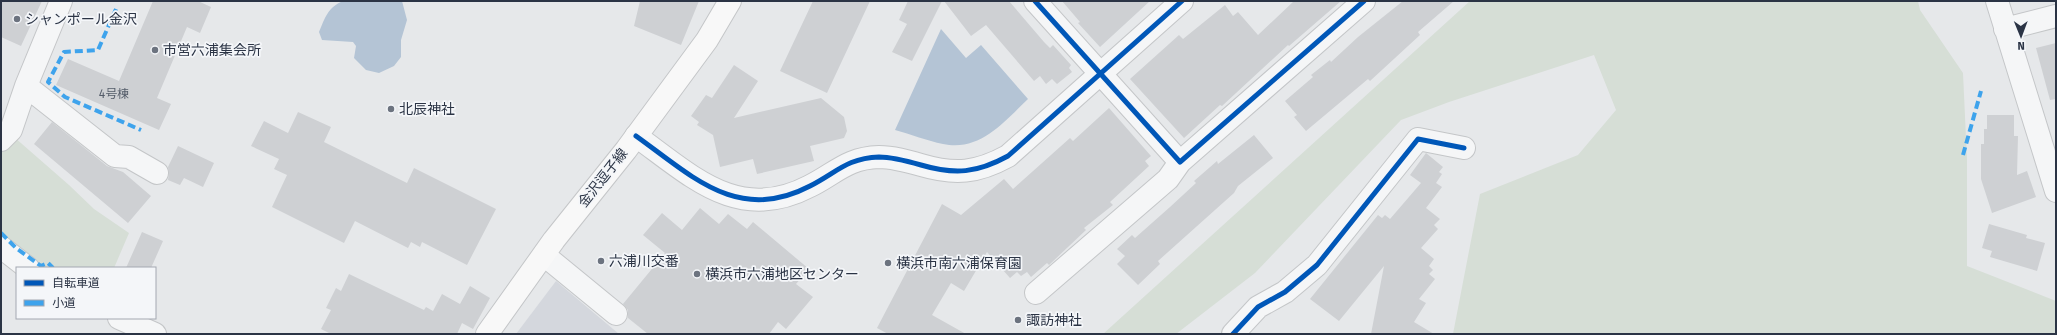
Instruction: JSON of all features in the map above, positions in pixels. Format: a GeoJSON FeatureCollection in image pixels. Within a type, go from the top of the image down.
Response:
{"type":"FeatureCollection","features":[{"type":"Feature","properties":{"kind":"main road","name":"金沢逗子線"},"geometry":{"type":"LineString","coordinates":[[488,334],[544,255],[636,136],[707,40],[730,1]]}},
{"type":"Feature","properties":{"kind":"street"},"geometry":{"type":"LineString","coordinates":[[1,140],[11,130],[26,86],[61,1]]}},
{"type":"Feature","properties":{"kind":"street"},"geometry":{"type":"LineString","coordinates":[[1035,1],[1180,162]]}},
{"type":"Feature","properties":{"kind":"street"},"geometry":{"type":"LineString","coordinates":[[636,136],[706,185],[724,194],[754,200],[779,198],[810,186],[837,168],[865,159],[879,157],[900,159],[952,172],[970,171],[990,166],[1008,156],[1182,1]]}},
{"type":"Feature","properties":{"kind":"street"},"geometry":{"type":"LineString","coordinates":[[1036,293],[1168,179],[1180,162],[1364,1]]}},
{"type":"Feature","properties":{"kind":"street"},"geometry":{"type":"LineString","coordinates":[[1997,1],[2005,29],[2049,143],[2056,191]]}},
{"type":"Feature","properties":{"kind":"street"},"geometry":{"type":"LineString","coordinates":[[2005,29],[2056,16]]}},
{"type":"Feature","properties":{"kind":"street"},"geometry":{"type":"LineString","coordinates":[[26,86],[115,156],[129,157],[157,173]]}},
{"type":"Feature","properties":{"kind":"street"},"geometry":{"type":"LineString","coordinates":[[1233,334],[1258,307],[1284,292],[1317,265],[1418,139],[1464,148]]}},
{"type":"Feature","properties":{"kind":"street"},"geometry":{"type":"LineString","coordinates":[[1,247],[27,267]]}},
{"type":"Feature","properties":{"kind":"street"},"geometry":{"type":"LineString","coordinates":[[544,255],[616,314]]}},
{"type":"Feature","properties":{"kind":"street"},"geometry":{"type":"LineString","coordinates":[[121,319],[155,334]]}},
{"type":"Feature","properties":{"kind":"shaded area"},"geometry":{"type":"Polygon","coordinates":[[[1470,1],[1918,1],[1920,10],[1963,73],[1967,160],[1967,266],[2056,301],[2056,334],[1453,334],[1480,194],[1578,155],[1616,110],[1594,55],[1449,102],[1401,120],[1255,273],[1176,334],[1103,334],[1470,1]]]}},
{"type":"Feature","properties":{"kind":"shaded area"},"geometry":{"type":"Polygon","coordinates":[[[14,137],[94,209],[129,233],[114,267],[38,267],[14,250],[1,237],[1,150],[14,137]]]}},
{"type":"Feature","properties":{"kind":"shaded area"},"geometry":{"type":"Polygon","coordinates":[[[556,281],[619,334],[516,334],[556,281]]]}},
{"type":"Feature","properties":{"kind":"water"},"geometry":{"type":"Polygon","coordinates":[[[343,1],[402,1],[407,20],[401,40],[401,57],[394,66],[379,73],[366,70],[354,58],[356,46],[353,42],[322,40],[319,32],[325,18],[334,6],[343,1]]]}},
{"type":"Feature","properties":{"kind":"water"},"geometry":{"type":"Polygon","coordinates":[[[941,29],[966,58],[981,45],[1028,99],[1010,117],[990,133],[969,144],[943,144],[895,130],[941,29]]]}},
{"type":"Feature","properties":{"kind":"building","name":"シャンポール金沢"},"geometry":{"type":"Polygon","coordinates":[[[1,1],[42,1],[21,46],[1,37],[1,1]]]}},
{"type":"Feature","properties":{"kind":"building"},"geometry":{"type":"Polygon","coordinates":[[[153,1],[198,1],[211,7],[200,33],[187,27],[157,98],[171,104],[159,130],[56,85],[68,59],[119,81],[153,1]]]}},
{"type":"Feature","properties":{"kind":"building"},"geometry":{"type":"Polygon","coordinates":[[[640,1],[699,1],[681,45],[634,26],[640,1]]]}},
{"type":"Feature","properties":{"kind":"building"},"geometry":{"type":"Polygon","coordinates":[[[813,1],[870,1],[827,93],[780,71],[813,1]]]}},
{"type":"Feature","properties":{"kind":"building"},"geometry":{"type":"Polygon","coordinates":[[[908,1],[942,1],[912,61],[892,52],[907,24],[899,20],[908,1]]]}},
{"type":"Feature","properties":{"kind":"building"},"geometry":{"type":"Polygon","coordinates":[[[944,1],[1009,1],[1044,42],[1050,48],[1053,45],[1071,65],[1069,68],[1072,72],[1057,84],[1052,79],[1046,84],[1040,76],[1034,81],[986,25],[971,36],[944,1]]]}},
{"type":"Feature","properties":{"kind":"building"},"geometry":{"type":"Polygon","coordinates":[[[1062,1],[1150,1],[1100,47],[1078,23],[1080,22],[1062,1]]]}},
{"type":"Feature","properties":{"kind":"building"},"geometry":{"type":"Polygon","coordinates":[[[1294,1],[1341,1],[1289,46],[1288,45],[1222,106],[1220,105],[1184,138],[1130,79],[1179,35],[1183,39],[1225,5],[1233,16],[1238,12],[1258,35],[1294,1]]]}},
{"type":"Feature","properties":{"kind":"building"},"geometry":{"type":"Polygon","coordinates":[[[1403,1],[1454,1],[1418,32],[1420,35],[1370,81],[1368,79],[1306,131],[1294,117],[1297,115],[1285,101],[1313,77],[1311,75],[1330,60],[1331,62],[1358,37],[1403,1]]]}},
{"type":"Feature","properties":{"kind":"building"},"geometry":{"type":"Polygon","coordinates":[[[2056,43],[2056,99],[2050,100],[2036,48],[2056,43]]]}},
{"type":"Feature","properties":{"kind":"building"},"geometry":{"type":"Polygon","coordinates":[[[734,65],[758,81],[734,118],[821,98],[844,117],[847,131],[844,138],[810,146],[814,161],[757,174],[753,159],[720,167],[713,135],[697,125],[699,122],[691,116],[706,95],[712,98],[734,65]]]}},
{"type":"Feature","properties":{"kind":"building"},"geometry":{"type":"Polygon","coordinates":[[[1109,108],[1151,156],[1145,161],[1149,166],[1110,202],[1113,205],[1084,228],[1086,230],[1049,265],[1047,263],[1031,277],[1027,272],[1021,276],[1017,272],[1010,278],[987,252],[964,291],[951,283],[932,315],[966,334],[888,334],[877,328],[942,204],[961,215],[1004,179],[1013,189],[1070,138],[1073,141],[1109,108]]]}},
{"type":"Feature","properties":{"kind":"building"},"geometry":{"type":"Polygon","coordinates":[[[298,112],[331,127],[324,142],[407,183],[414,168],[496,209],[467,265],[422,242],[420,247],[411,242],[408,248],[355,221],[344,243],[272,207],[287,175],[274,169],[279,159],[251,146],[264,121],[288,133],[298,112]]]}},
{"type":"Feature","properties":{"kind":"building"},"geometry":{"type":"Polygon","coordinates":[[[1987,115],[2014,115],[2014,136],[2018,136],[2017,175],[2027,171],[2036,197],[1992,213],[1981,179],[1981,144],[1984,144],[1984,129],[1987,129],[1987,115]]]}},
{"type":"Feature","properties":{"kind":"building"},"geometry":{"type":"Polygon","coordinates":[[[52,122],[107,166],[123,172],[151,196],[128,223],[34,144],[52,122]]]}},
{"type":"Feature","properties":{"kind":"building"},"geometry":{"type":"Polygon","coordinates":[[[1254,135],[1273,158],[1238,186],[1234,193],[1158,261],[1160,264],[1138,285],[1117,264],[1125,256],[1117,249],[1132,235],[1135,238],[1196,183],[1194,181],[1217,161],[1218,164],[1254,135]]]}},
{"type":"Feature","properties":{"kind":"building"},"geometry":{"type":"Polygon","coordinates":[[[178,146],[214,163],[203,187],[184,178],[180,185],[168,180],[168,167],[178,146]]]}},
{"type":"Feature","properties":{"kind":"building"},"geometry":{"type":"Polygon","coordinates":[[[1426,153],[1443,167],[1439,172],[1442,174],[1436,183],[1442,187],[1426,208],[1440,219],[1434,225],[1438,229],[1421,248],[1434,259],[1429,266],[1433,270],[1429,274],[1435,279],[1419,299],[1426,303],[1414,322],[1434,334],[1371,334],[1384,266],[1339,321],[1310,299],[1378,215],[1382,218],[1385,215],[1390,219],[1421,183],[1410,175],[1426,153]]]}},
{"type":"Feature","properties":{"kind":"building"},"geometry":{"type":"Polygon","coordinates":[[[700,208],[719,224],[728,214],[747,229],[753,222],[809,269],[796,284],[813,297],[786,329],[778,322],[769,334],[648,334],[628,318],[628,310],[623,304],[665,253],[643,235],[662,213],[682,230],[700,208]]]}},
{"type":"Feature","properties":{"kind":"building"},"geometry":{"type":"Polygon","coordinates":[[[1989,224],[2027,235],[2026,238],[2045,243],[2037,271],[1990,257],[1992,251],[1982,248],[1989,224]]]}},
{"type":"Feature","properties":{"kind":"building"},"geometry":{"type":"Polygon","coordinates":[[[142,232],[163,241],[151,267],[126,267],[142,232]]]}},
{"type":"Feature","properties":{"kind":"building"},"geometry":{"type":"Polygon","coordinates":[[[349,274],[424,310],[426,307],[433,311],[442,294],[460,304],[470,286],[490,298],[473,329],[462,323],[457,334],[331,334],[321,329],[331,310],[326,308],[336,288],[341,291],[349,274]]]}},
{"type":"Feature","properties":{"kind":"marked path"},"geometry":{"type":"LineString","coordinates":[[116,9],[98,50],[64,52],[48,82],[65,97],[141,130]]}},
{"type":"Feature","properties":{"kind":"marked path"},"geometry":{"type":"LineString","coordinates":[[1963,155],[1981,91]]}},
{"type":"Feature","properties":{"kind":"marked path"},"geometry":{"type":"LineString","coordinates":[[1,233],[16,248],[41,266],[48,263],[52,267]]}},
{"type":"Feature","properties":{"kind":"cycle path"},"geometry":{"type":"LineString","coordinates":[[1035,1],[1180,162],[1364,1]]}},
{"type":"Feature","properties":{"kind":"cycle path"},"geometry":{"type":"LineString","coordinates":[[636,136],[677,166],[717,190],[738,197],[760,200],[784,196],[810,186],[850,163],[868,158],[895,158],[945,170],[966,171],[976,169],[997,162],[1008,156],[1182,1]]}},
{"type":"Feature","properties":{"kind":"cycle path"},"geometry":{"type":"LineString","coordinates":[[1233,334],[1258,307],[1285,292],[1317,265],[1418,139],[1464,148]]}},
{"type":"Feature","properties":{"kind":"place","name":"シャンポール金沢"},"geometry":{"type":"Point","coordinates":[17,19]}},
{"type":"Feature","properties":{"kind":"place","name":"市営六浦集会所"},"geometry":{"type":"Point","coordinates":[155,50]}},
{"type":"Feature","properties":{"kind":"place","name":"北辰神社"},"geometry":{"type":"Point","coordinates":[391,109]}},
{"type":"Feature","properties":{"kind":"place","name":"六浦川交番"},"geometry":{"type":"Point","coordinates":[601,261]}},
{"type":"Feature","properties":{"kind":"place","name":"横浜市南六浦保育園"},"geometry":{"type":"Point","coordinates":[888,263]}},
{"type":"Feature","properties":{"kind":"place","name":"横浜市六浦地区センター"},"geometry":{"type":"Point","coordinates":[697,274]}},
{"type":"Feature","properties":{"kind":"place","name":"諏訪神社"},"geometry":{"type":"Point","coordinates":[1018,320]}}]}
